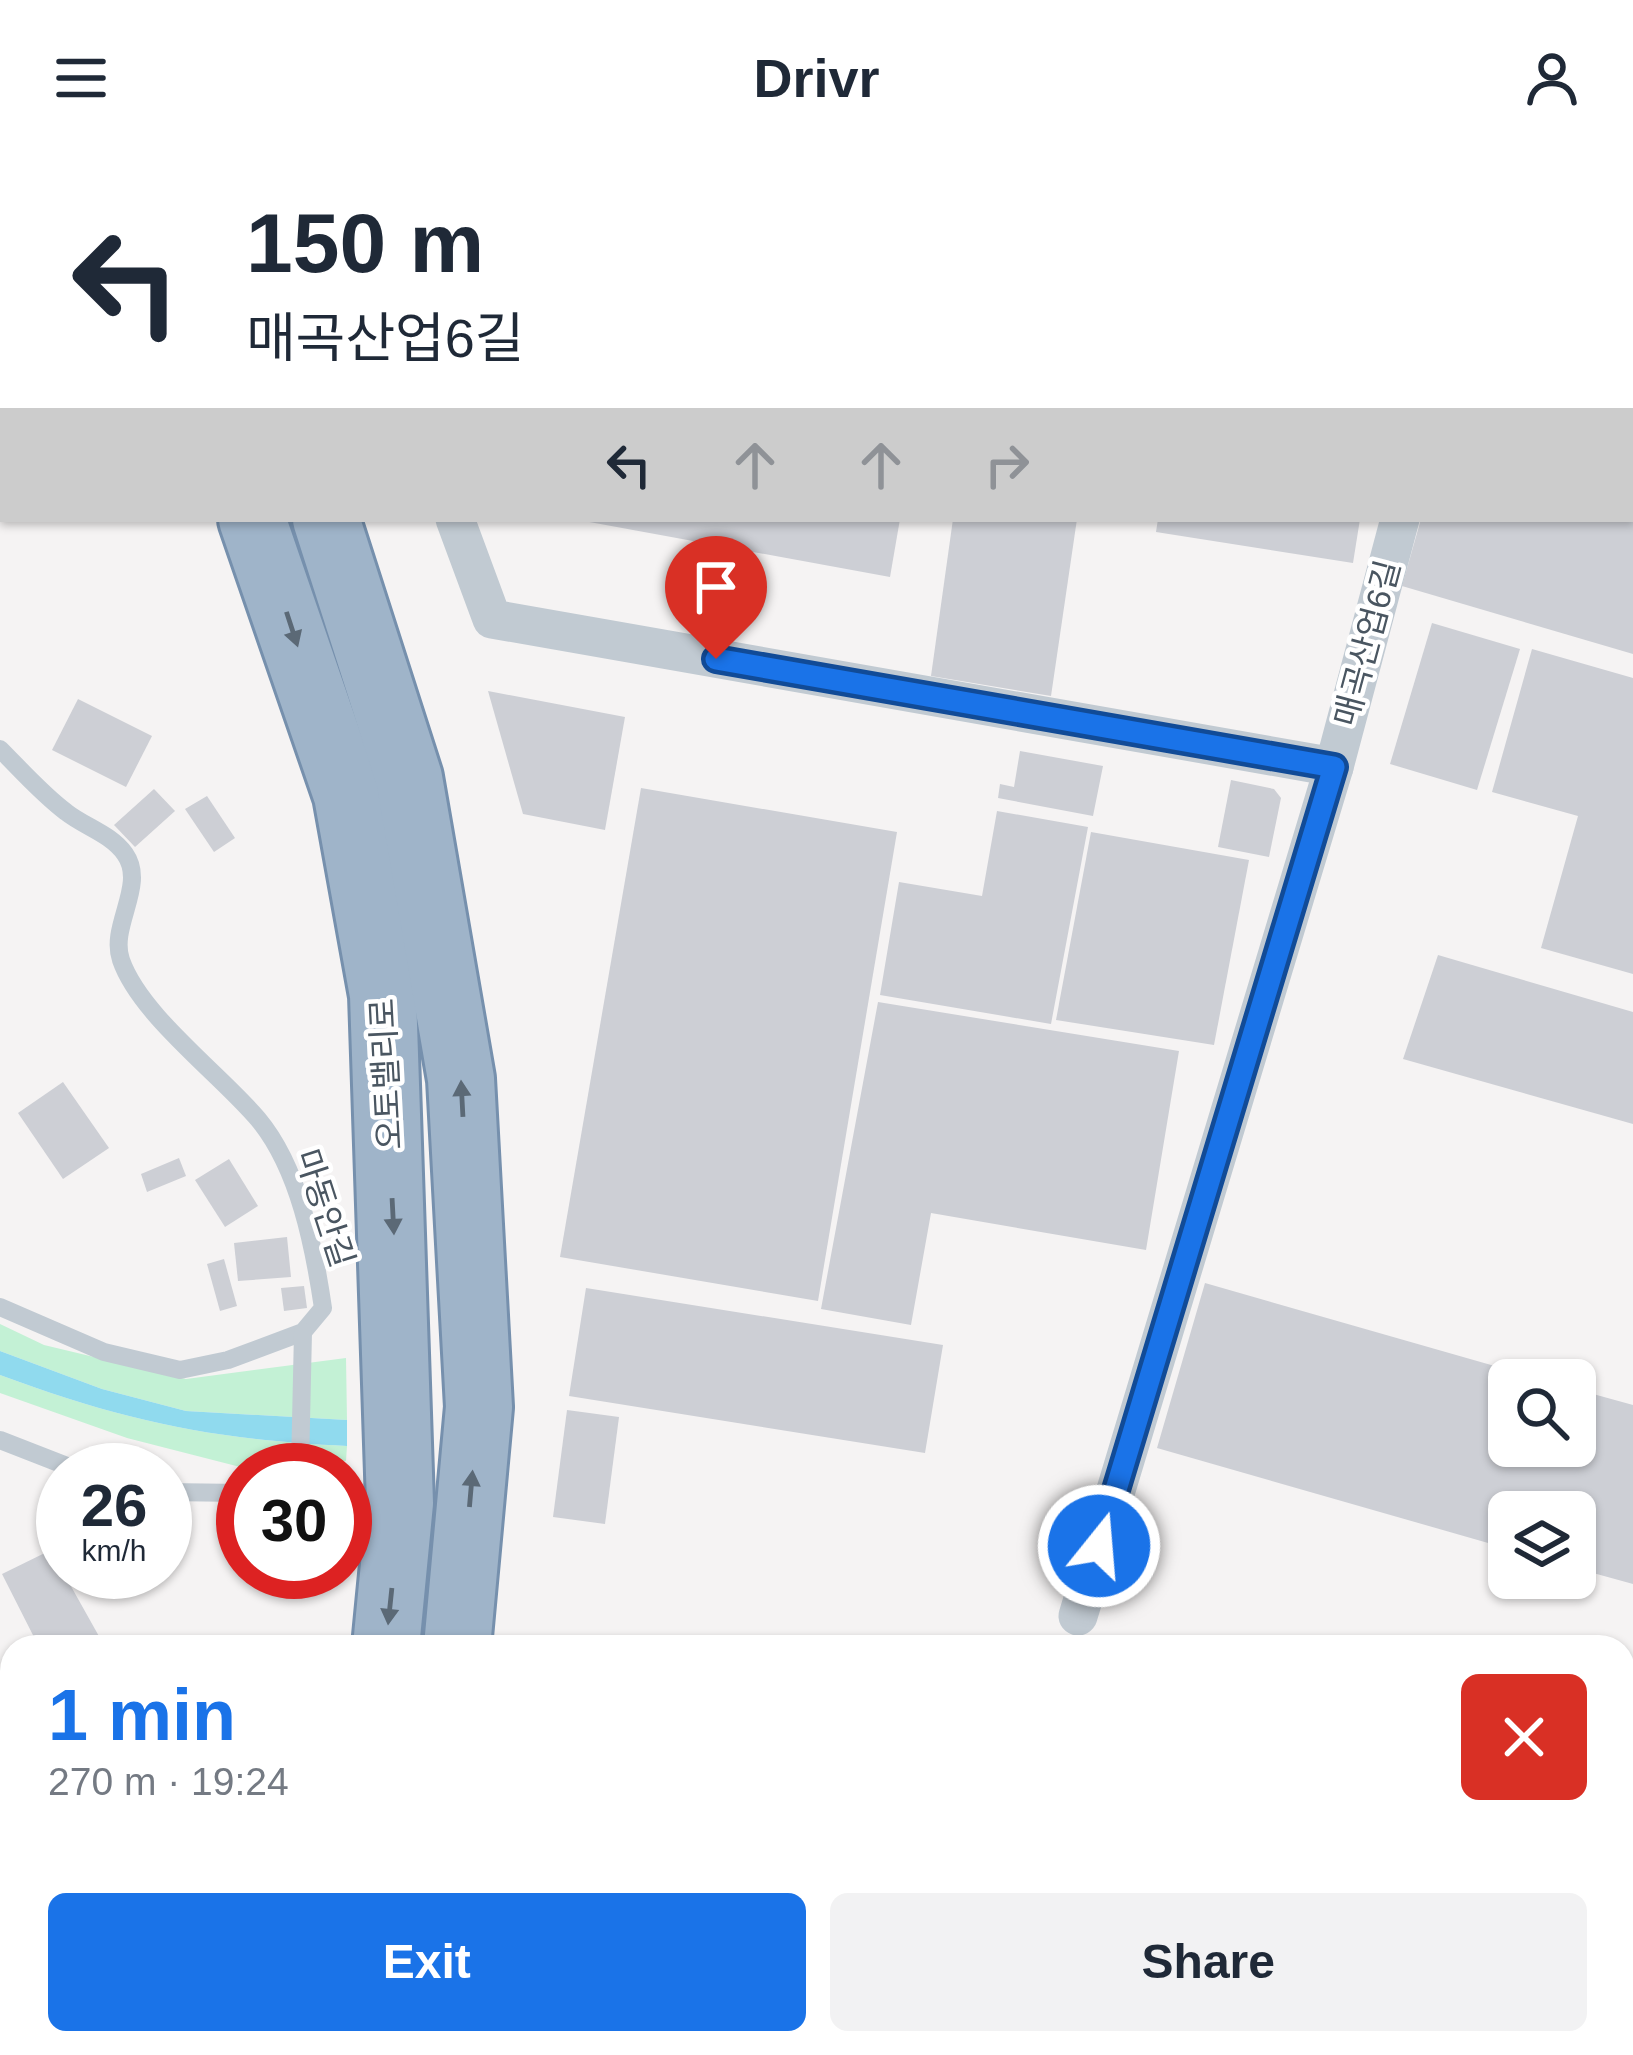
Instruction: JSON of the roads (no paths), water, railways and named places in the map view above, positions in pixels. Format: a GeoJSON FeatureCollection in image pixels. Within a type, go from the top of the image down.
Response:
{"type":"FeatureCollection","features":[{"type":"Feature","properties":{"kind":"highway","name":"오토밸리로"},"geometry":{"type":"LineString","coordinates":[[252,522],[347,795],[383,995],[400,1503],[387,1635]]}},
{"type":"Feature","properties":{"kind":"highway","name":"오토밸리로"},"geometry":{"type":"LineString","coordinates":[[327,522],[409,778],[461,1079],[478,1407],[458,1635]]}},
{"type":"Feature","properties":{"kind":"street","name":"매곡산업6길"},"geometry":{"type":"LineString","coordinates":[[456,522],[492,620],[1334,767]]}},
{"type":"Feature","properties":{"kind":"street","name":"매곡산업6길"},"geometry":{"type":"LineString","coordinates":[[1078,1616],[1334,767],[1399,522]]}},
{"type":"Feature","properties":{"kind":"lane","name":"마동안길"},"geometry":{"type":"LineString","coordinates":[[0,749],[65,812],[126,855],[133,874],[118,934],[122,962],[150,1004],[262,1124],[287,1174],[314,1249],[323,1308],[303,1332]]}},
{"type":"Feature","properties":{"kind":"lane"},"geometry":{"type":"LineString","coordinates":[[0,1307],[104,1352],[180,1370],[228,1360],[303,1332],[298,1443]]}},
{"type":"Feature","properties":{"kind":"lane"},"geometry":{"type":"LineString","coordinates":[[0,1440],[36,1454]]}},
{"type":"Feature","properties":{"kind":"water"},"geometry":{"type":"Polygon","coordinates":[[[0,1351],[102,1389],[186,1411],[347,1420],[347,1443],[254,1439],[170,1426],[0,1375],[0,1351]]]}}]}
